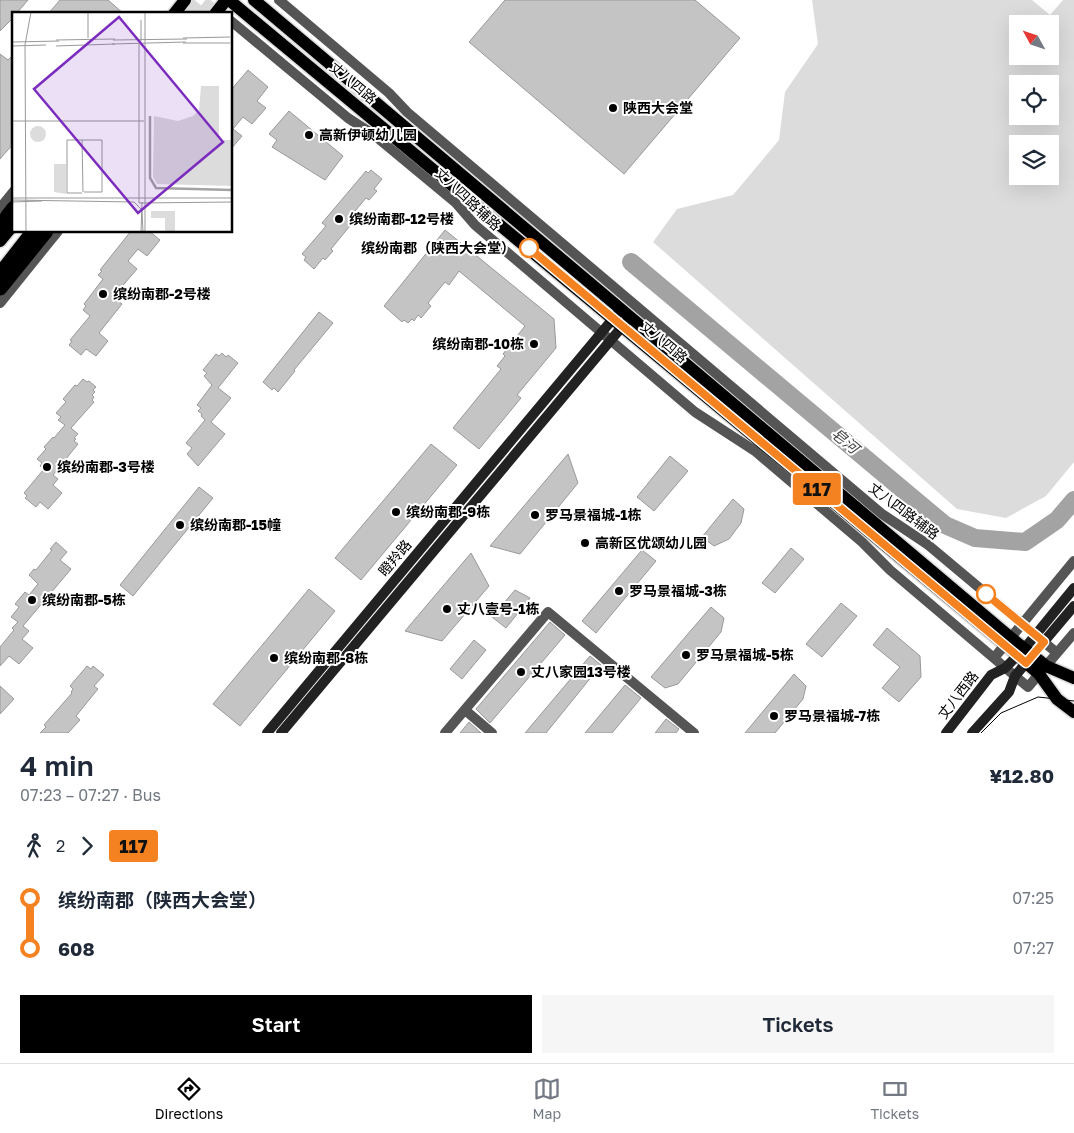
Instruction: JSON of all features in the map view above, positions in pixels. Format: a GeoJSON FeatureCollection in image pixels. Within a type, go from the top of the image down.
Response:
{"type":"FeatureCollection","features":[{"type":"Feature","properties":{"kind":"highway"},"geometry":{"type":"LineString","coordinates":[[0,226],[12,211]]}},
{"type":"Feature","properties":{"kind":"highway"},"geometry":{"type":"LineString","coordinates":[[0,288],[45,232]]}},
{"type":"Feature","properties":{"kind":"main road"},"geometry":{"type":"LineString","coordinates":[[176,12],[185,0]]}},
{"type":"Feature","properties":{"kind":"main road","name":"丈八四路"},"geometry":{"type":"LineString","coordinates":[[230,0],[622,318]]}},
{"type":"Feature","properties":{"kind":"main road","name":"丈八四路"},"geometry":{"type":"LineString","coordinates":[[254,0],[622,318],[1043,670],[1057,698],[1074,712]]}},
{"type":"Feature","properties":{"kind":"main road"},"geometry":{"type":"LineString","coordinates":[[0,241],[12,226]]}},
{"type":"Feature","properties":{"kind":"main road"},"geometry":{"type":"LineString","coordinates":[[0,272],[31,232]]}},
{"type":"Feature","properties":{"kind":"main road","name":"丈八四路"},"geometry":{"type":"LineString","coordinates":[[1043,670],[1074,678]]}},
{"type":"Feature","properties":{"kind":"street","name":"丈八四路辅路"},"geometry":{"type":"LineString","coordinates":[[279,0],[388,93],[407,112],[882,514],[927,544],[1057,653]]}},
{"type":"Feature","properties":{"kind":"street","name":"丈八四路辅路"},"geometry":{"type":"LineString","coordinates":[[232,22],[348,118],[374,135],[448,197],[475,226],[695,412],[755,451],[862,542],[890,570],[1028,687],[1043,670]]}},
{"type":"Feature","properties":{"kind":"street"},"geometry":{"type":"LineString","coordinates":[[0,208],[12,193]]}},
{"type":"Feature","properties":{"kind":"street"},"geometry":{"type":"LineString","coordinates":[[0,303],[57,232]]}},
{"type":"Feature","properties":{"kind":"street","name":"瞪羚路"},"geometry":{"type":"LineString","coordinates":[[267,733],[602,333],[622,318]]}},
{"type":"Feature","properties":{"kind":"street","name":"瞪羚路"},"geometry":{"type":"LineString","coordinates":[[281,733],[610,340],[622,318]]}},
{"type":"Feature","properties":{"kind":"street"},"geometry":{"type":"LineString","coordinates":[[994,658],[1074,561]]}},
{"type":"Feature","properties":{"kind":"street","name":"丈八西路"},"geometry":{"type":"LineString","coordinates":[[972,733],[1008,692],[1035,635],[1074,588]]}},
{"type":"Feature","properties":{"kind":"street","name":"丈八西路"},"geometry":{"type":"LineString","coordinates":[[946,733],[991,675],[1044,642],[1074,606]]}},
{"type":"Feature","properties":{"kind":"street"},"geometry":{"type":"LineString","coordinates":[[445,733],[548,612],[694,733]]}},
{"type":"Feature","properties":{"kind":"street"},"geometry":{"type":"LineString","coordinates":[[1043,670],[1074,633]]}},
{"type":"Feature","properties":{"kind":"street"},"geometry":{"type":"LineString","coordinates":[[465,710],[492,733]]}},
{"type":"Feature","properties":{"kind":"shaded area"},"geometry":{"type":"Polygon","coordinates":[[[812,0],[1032,0],[1050,15],[1063,0],[1074,0],[1074,462],[1046,496],[1006,518],[957,509],[653,242],[677,209],[733,195],[779,140],[785,92],[818,44],[812,0]]]}},
{"type":"Feature","properties":{"kind":"building"},"geometry":{"type":"Polygon","coordinates":[[[0,0],[28,0],[18,12],[12,12],[12,19],[0,31],[0,0]]]}},
{"type":"Feature","properties":{"kind":"building"},"geometry":{"type":"Polygon","coordinates":[[[60,0],[108,0],[122,12],[50,12],[60,0]]]}},
{"type":"Feature","properties":{"kind":"building","name":"陕西大会堂"},"geometry":{"type":"Polygon","coordinates":[[[505,0],[695,0],[740,38],[624,174],[469,42],[505,0]]]}},
{"type":"Feature","properties":{"kind":"building"},"geometry":{"type":"Polygon","coordinates":[[[0,54],[8,60],[12,56],[12,145],[0,159],[0,54]]]}},
{"type":"Feature","properties":{"kind":"building"},"geometry":{"type":"Polygon","coordinates":[[[248,70],[268,87],[257,101],[266,108],[252,124],[243,117],[233,129],[242,136],[232,148],[232,89],[248,70]]]}},
{"type":"Feature","properties":{"kind":"building"},"geometry":{"type":"Polygon","coordinates":[[[289,111],[343,156],[325,180],[272,147],[277,140],[269,134],[289,111]]]}},
{"type":"Feature","properties":{"kind":"building","name":"缤纷南郡-12号楼"},"geometry":{"type":"Polygon","coordinates":[[[371,170],[382,179],[374,189],[377,191],[369,200],[366,198],[350,217],[354,221],[331,249],[333,251],[325,260],[323,258],[314,269],[304,260],[306,257],[302,254],[326,226],[322,223],[366,171],[368,173],[371,170]]]}},
{"type":"Feature","properties":{"kind":"building","name":"缤纷南郡-10栋"},"geometry":{"type":"Polygon","coordinates":[[[445,230],[554,319],[556,348],[517,395],[521,398],[479,449],[453,428],[501,369],[497,366],[505,356],[503,354],[525,326],[459,271],[449,285],[445,282],[428,303],[431,306],[421,318],[418,315],[414,321],[412,319],[408,323],[404,320],[402,322],[384,306],[445,230]]]}},
{"type":"Feature","properties":{"kind":"building","name":"缤纷南郡-2号楼"},"geometry":{"type":"Polygon","coordinates":[[[130,232],[150,232],[160,240],[147,256],[138,249],[128,261],[137,269],[113,297],[122,304],[99,333],[108,341],[96,356],[86,349],[81,355],[69,345],[72,341],[70,340],[90,316],[83,310],[86,306],[84,304],[103,279],[98,275],[102,271],[100,270],[130,232]]]}},
{"type":"Feature","properties":{"kind":"building"},"geometry":{"type":"Polygon","coordinates":[[[319,312],[333,323],[278,392],[274,388],[272,390],[263,382],[319,312]]]}},
{"type":"Feature","properties":{"kind":"building"},"geometry":{"type":"Polygon","coordinates":[[[222,353],[238,363],[218,388],[231,398],[211,422],[225,434],[198,466],[187,454],[192,448],[186,443],[205,420],[198,411],[201,408],[197,405],[212,385],[204,376],[207,373],[203,370],[216,354],[219,356],[222,353]]]}},
{"type":"Feature","properties":{"kind":"building","name":"缤纷南郡-3号楼"},"geometry":{"type":"Polygon","coordinates":[[[83,379],[96,387],[92,395],[94,402],[71,428],[78,434],[74,441],[78,444],[53,475],[58,479],[53,485],[62,493],[48,509],[40,502],[36,507],[25,498],[27,496],[24,493],[44,469],[40,466],[42,463],[37,459],[46,449],[44,447],[65,425],[58,420],[61,417],[56,413],[66,402],[63,399],[83,379]]]}},
{"type":"Feature","properties":{"kind":"building","name":"缤纷南郡-9栋"},"geometry":{"type":"Polygon","coordinates":[[[431,444],[457,465],[361,580],[335,558],[431,444]]]}},
{"type":"Feature","properties":{"kind":"building","name":"罗马景福城-1栋"},"geometry":{"type":"Polygon","coordinates":[[[568,454],[578,483],[520,554],[490,546],[568,454]]]}},
{"type":"Feature","properties":{"kind":"building"},"geometry":{"type":"Polygon","coordinates":[[[670,456],[688,471],[654,511],[637,497],[670,456]]]}},
{"type":"Feature","properties":{"kind":"building","name":"缤纷南郡-15幢"},"geometry":{"type":"Polygon","coordinates":[[[199,487],[213,498],[133,596],[120,585],[199,487]]]}},
{"type":"Feature","properties":{"kind":"building"},"geometry":{"type":"Polygon","coordinates":[[[733,499],[744,509],[741,523],[729,539],[714,546],[702,537],[733,499]]]}},
{"type":"Feature","properties":{"kind":"building","name":"缤纷南郡-5栋"},"geometry":{"type":"Polygon","coordinates":[[[56,542],[67,552],[60,560],[71,569],[23,626],[29,631],[22,639],[33,648],[19,664],[9,656],[0,666],[0,647],[18,622],[11,617],[19,607],[15,604],[25,592],[29,595],[38,584],[29,575],[34,569],[36,570],[56,542]]]}},
{"type":"Feature","properties":{"kind":"building"},"geometry":{"type":"Polygon","coordinates":[[[791,548],[804,559],[775,593],[762,583],[791,548]]]}},
{"type":"Feature","properties":{"kind":"building","name":"罗马景福城-3栋"},"geometry":{"type":"Polygon","coordinates":[[[642,550],[656,561],[596,633],[582,621],[642,550]]]}},
{"type":"Feature","properties":{"kind":"building","name":"丈八壹号-1栋"},"geometry":{"type":"Polygon","coordinates":[[[471,553],[489,586],[442,641],[405,631],[471,553]]]}},
{"type":"Feature","properties":{"kind":"building","name":"缤纷南郡-8栋"},"geometry":{"type":"Polygon","coordinates":[[[309,589],[335,611],[240,726],[213,704],[309,589]]]}},
{"type":"Feature","properties":{"kind":"building"},"geometry":{"type":"Polygon","coordinates":[[[515,590],[530,598],[506,628],[492,617],[515,590]]]}},
{"type":"Feature","properties":{"kind":"building"},"geometry":{"type":"Polygon","coordinates":[[[841,603],[857,616],[822,657],[806,644],[841,603]]]}},
{"type":"Feature","properties":{"kind":"building","name":"罗马景福城-5栋"},"geometry":{"type":"Polygon","coordinates":[[[711,607],[724,618],[721,632],[678,684],[665,688],[651,677],[711,607]]]}},
{"type":"Feature","properties":{"kind":"building","name":"丈八家园13号楼"},"geometry":{"type":"Polygon","coordinates":[[[550,622],[565,635],[490,723],[476,709],[550,622]]]}},
{"type":"Feature","properties":{"kind":"building"},"geometry":{"type":"Polygon","coordinates":[[[887,628],[920,656],[921,677],[899,702],[882,688],[900,667],[873,645],[887,628]]]}},
{"type":"Feature","properties":{"kind":"building"},"geometry":{"type":"Polygon","coordinates":[[[474,640],[486,650],[462,679],[450,669],[474,640]]]}},
{"type":"Feature","properties":{"kind":"building"},"geometry":{"type":"Polygon","coordinates":[[[590,656],[601,665],[546,733],[525,733],[590,656]]]}},
{"type":"Feature","properties":{"kind":"building"},"geometry":{"type":"Polygon","coordinates":[[[87,666],[91,669],[93,666],[104,675],[94,686],[98,689],[76,716],[80,720],[68,733],[40,733],[46,727],[44,725],[72,693],[73,689],[70,686],[87,666]]]}},
{"type":"Feature","properties":{"kind":"building","name":"罗马景福城-7栋"},"geometry":{"type":"Polygon","coordinates":[[[794,674],[806,686],[803,699],[775,733],[745,733],[794,674]]]}},
{"type":"Feature","properties":{"kind":"building"},"geometry":{"type":"Polygon","coordinates":[[[625,685],[641,698],[612,733],[585,733],[625,685]]]}},
{"type":"Feature","properties":{"kind":"building"},"geometry":{"type":"Polygon","coordinates":[[[0,686],[14,699],[0,714],[0,686]]]}},
{"type":"Feature","properties":{"kind":"building"},"geometry":{"type":"Polygon","coordinates":[[[666,719],[679,729],[676,733],[655,733],[666,719]]]}},
{"type":"Feature","properties":{"kind":"building"},"geometry":{"type":"Polygon","coordinates":[[[469,722],[481,733],[460,733],[469,722]]]}},
{"type":"Feature","properties":{"kind":"waterway","name":"皂河"},"geometry":{"type":"LineString","coordinates":[[631,262],[945,525],[975,538],[1025,542],[1057,520],[1074,500]]}},
{"type":"Feature","properties":{"kind":"tunnel"},"geometry":{"type":"LineString","coordinates":[[190,12],[200,0]]}},
{"type":"Feature","properties":{"kind":"tunnel"},"geometry":{"type":"LineString","coordinates":[[206,12],[215,0]]}},
{"type":"Feature","properties":{"kind":"tram line"},"geometry":{"type":"LineString","coordinates":[[981,733],[1001,713],[1038,697],[1074,701]]}},
{"type":"Feature","properties":{"kind":"bus line","name":"117"},"geometry":{"type":"LineString","coordinates":[[529,248],[1026,663],[1044,642],[986,594]]}},
{"type":"Feature","properties":{"kind":"place","name":"陕西大会堂"},"geometry":{"type":"Point","coordinates":[613,108]}},
{"type":"Feature","properties":{"kind":"place","name":"高新伊顿幼儿园"},"geometry":{"type":"Point","coordinates":[309,135]}},
{"type":"Feature","properties":{"kind":"place","name":"缤纷南郡-12号楼"},"geometry":{"type":"Point","coordinates":[339,219]}},
{"type":"Feature","properties":{"kind":"place","name":"缤纷南郡（陕西大会堂）"},"geometry":{"type":"Point","coordinates":[529,248]}},
{"type":"Feature","properties":{"kind":"place","name":"缤纷南郡-2号楼"},"geometry":{"type":"Point","coordinates":[103,294]}},
{"type":"Feature","properties":{"kind":"place","name":"缤纷南郡-10栋"},"geometry":{"type":"Point","coordinates":[534,344]}},
{"type":"Feature","properties":{"kind":"place","name":"缤纷南郡-3号楼"},"geometry":{"type":"Point","coordinates":[47,467]}},
{"type":"Feature","properties":{"kind":"place","name":"缤纷南郡-9栋"},"geometry":{"type":"Point","coordinates":[396,512]}},
{"type":"Feature","properties":{"kind":"place","name":"罗马景福城-1栋"},"geometry":{"type":"Point","coordinates":[535,515]}},
{"type":"Feature","properties":{"kind":"place","name":"缤纷南郡-15幢"},"geometry":{"type":"Point","coordinates":[180,525]}},
{"type":"Feature","properties":{"kind":"place","name":"高新区优颂幼儿园"},"geometry":{"type":"Point","coordinates":[585,543]}},
{"type":"Feature","properties":{"kind":"place","name":"罗马景福城-3栋"},"geometry":{"type":"Point","coordinates":[619,591]}},
{"type":"Feature","properties":{"kind":"place","name":"缤纷南郡-5栋"},"geometry":{"type":"Point","coordinates":[32,600]}},
{"type":"Feature","properties":{"kind":"place","name":"丈八壹号-1栋"},"geometry":{"type":"Point","coordinates":[447,609]}},
{"type":"Feature","properties":{"kind":"place","name":"罗马景福城-5栋"},"geometry":{"type":"Point","coordinates":[686,655]}},
{"type":"Feature","properties":{"kind":"place","name":"缤纷南郡-8栋"},"geometry":{"type":"Point","coordinates":[274,658]}},
{"type":"Feature","properties":{"kind":"place","name":"丈八家园13号楼"},"geometry":{"type":"Point","coordinates":[521,672]}},
{"type":"Feature","properties":{"kind":"place","name":"罗马景福城-7栋"},"geometry":{"type":"Point","coordinates":[774,716]}}]}
